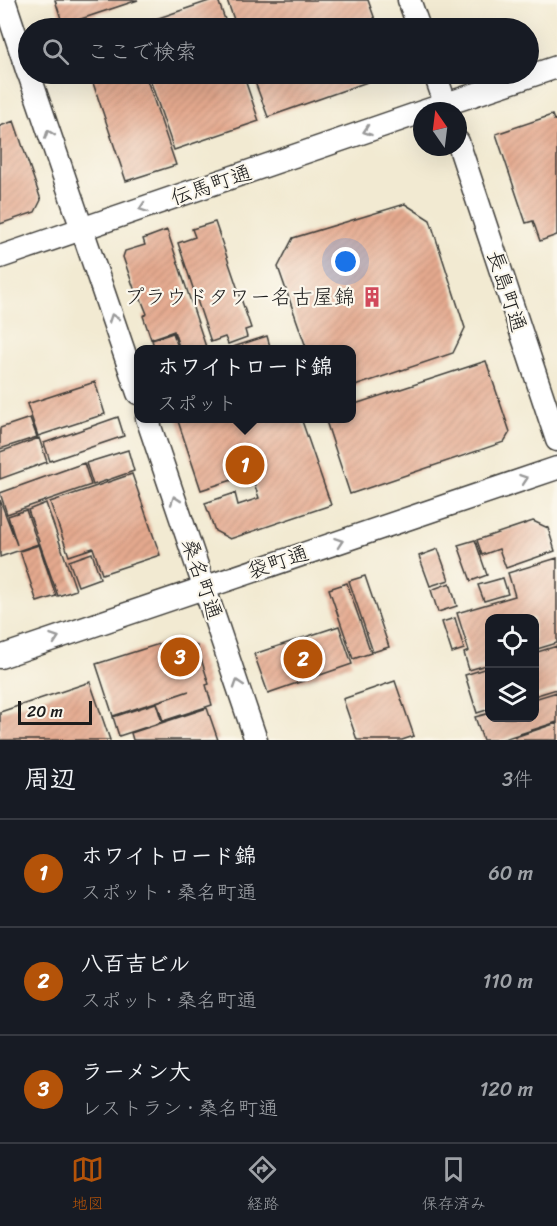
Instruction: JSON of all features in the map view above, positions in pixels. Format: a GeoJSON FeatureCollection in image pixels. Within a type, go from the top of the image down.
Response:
{"type":"FeatureCollection","features":[{"type":"Feature","properties":{"kind":"street"},"geometry":{"type":"LineString","coordinates":[[4,0],[18,41]]}},
{"type":"Feature","properties":{"kind":"street"},"geometry":{"type":"LineString","coordinates":[[409,0],[415,18]]}},
{"type":"Feature","properties":{"kind":"street","name":"伝馬町通"},"geometry":{"type":"LineString","coordinates":[[539,73],[557,67]]}},
{"type":"Feature","properties":{"kind":"street"},"geometry":{"type":"LineString","coordinates":[[33,84],[134,381]]}},
{"type":"Feature","properties":{"kind":"street"},"geometry":{"type":"LineString","coordinates":[[435,84],[435,102]]}},
{"type":"Feature","properties":{"kind":"street","name":"伝馬町通"},"geometry":{"type":"LineString","coordinates":[[458,102],[509,84]]}},
{"type":"Feature","properties":{"kind":"street","name":"伝馬町通"},"geometry":{"type":"LineString","coordinates":[[0,257],[413,117]]}},
{"type":"Feature","properties":{"kind":"street","name":"長島町通"},"geometry":{"type":"LineString","coordinates":[[463,156],[557,440]]}},
{"type":"Feature","properties":{"kind":"street","name":"桑名町通"},"geometry":{"type":"LineString","coordinates":[[149,423],[256,740]]}},
{"type":"Feature","properties":{"kind":"street","name":"袋町通"},"geometry":{"type":"LineString","coordinates":[[0,657],[557,468]]}},
{"type":"Feature","properties":{"kind":"building"},"geometry":{"type":"Polygon","coordinates":[[[55,0],[138,0],[84,18],[61,18],[55,0]]]}},
{"type":"Feature","properties":{"kind":"building"},"geometry":{"type":"Polygon","coordinates":[[[218,0],[224,18],[159,18],[218,0]]]}},
{"type":"Feature","properties":{"kind":"building"},"geometry":{"type":"Polygon","coordinates":[[[227,0],[368,0],[374,18],[233,18],[227,0]]]}},
{"type":"Feature","properties":{"kind":"building"},"geometry":{"type":"Polygon","coordinates":[[[93,84],[148,84],[176,165],[126,181],[93,84]]]}},
{"type":"Feature","properties":{"kind":"building"},"geometry":{"type":"Polygon","coordinates":[[[151,84],[246,84],[259,121],[174,150],[151,84]]]}},
{"type":"Feature","properties":{"kind":"building"},"geometry":{"type":"Polygon","coordinates":[[[256,84],[362,84],[268,117],[256,84]]]}},
{"type":"Feature","properties":{"kind":"building"},"geometry":{"type":"Polygon","coordinates":[[[552,115],[554,120],[557,119],[557,235],[540,241],[533,221],[526,223],[496,134],[552,115]]]}},
{"type":"Feature","properties":{"kind":"building"},"geometry":{"type":"Polygon","coordinates":[[[14,121],[41,200],[35,212],[0,224],[0,126],[14,121]]]}},
{"type":"Feature","properties":{"kind":"building","name":"プラウドタワー名古屋錦"},"geometry":{"type":"Polygon","coordinates":[[[405,204],[430,220],[465,328],[453,353],[356,386],[356,345],[305,345],[278,267],[293,238],[405,204]]]}},
{"type":"Feature","properties":{"kind":"building"},"geometry":{"type":"Polygon","coordinates":[[[215,222],[251,328],[245,330],[247,337],[228,344],[225,337],[211,342],[178,243],[195,237],[192,229],[215,222]]]}},
{"type":"Feature","properties":{"kind":"building"},"geometry":{"type":"Polygon","coordinates":[[[167,230],[205,345],[178,345],[174,331],[151,339],[143,316],[147,314],[141,299],[138,300],[123,257],[125,251],[145,245],[143,239],[167,230]]]}},
{"type":"Feature","properties":{"kind":"building"},"geometry":{"type":"Polygon","coordinates":[[[173,333],[177,345],[154,345],[152,340],[173,333]]]}},
{"type":"Feature","properties":{"kind":"building"},"geometry":{"type":"Polygon","coordinates":[[[267,336],[270,345],[239,345],[267,336]]]}},
{"type":"Feature","properties":{"kind":"building"},"geometry":{"type":"Polygon","coordinates":[[[486,361],[510,432],[504,442],[350,494],[327,423],[356,423],[356,404],[486,361]]]}},
{"type":"Feature","properties":{"kind":"building"},"geometry":{"type":"Polygon","coordinates":[[[95,382],[105,414],[38,436],[27,404],[95,382]]]}},
{"type":"Feature","properties":{"kind":"building"},"geometry":{"type":"Polygon","coordinates":[[[118,417],[124,436],[50,461],[44,443],[118,417]]]}},
{"type":"Feature","properties":{"kind":"building"},"geometry":{"type":"Polygon","coordinates":[[[30,418],[37,437],[0,449],[0,428],[30,418]]]}},
{"type":"Feature","properties":{"kind":"building"},"geometry":{"type":"Polygon","coordinates":[[[179,423],[303,423],[331,505],[230,539],[215,531],[205,503],[235,493],[238,505],[259,498],[251,474],[201,490],[179,423]]]}},
{"type":"Feature","properties":{"kind":"building"},"geometry":{"type":"Polygon","coordinates":[[[39,438],[47,462],[0,479],[0,452],[39,438]]]}},
{"type":"Feature","properties":{"kind":"building"},"geometry":{"type":"Polygon","coordinates":[[[128,450],[134,471],[93,485],[86,463],[128,450]]]}},
{"type":"Feature","properties":{"kind":"building"},"geometry":{"type":"Polygon","coordinates":[[[84,463],[91,485],[7,514],[0,493],[84,463]]]}},
{"type":"Feature","properties":{"kind":"building"},"geometry":{"type":"Polygon","coordinates":[[[132,474],[160,555],[102,574],[93,548],[69,556],[50,502],[132,474]]]}},
{"type":"Feature","properties":{"kind":"building"},"geometry":{"type":"Polygon","coordinates":[[[0,500],[17,545],[8,516],[26,510],[38,544],[0,557],[0,500]]]}},
{"type":"Feature","properties":{"kind":"building"},"geometry":{"type":"Polygon","coordinates":[[[46,503],[76,590],[58,596],[28,510],[46,503]]]}},
{"type":"Feature","properties":{"kind":"building"},"geometry":{"type":"Polygon","coordinates":[[[533,521],[548,528],[555,551],[506,568],[499,549],[482,555],[477,540],[533,521]]]}},
{"type":"Feature","properties":{"kind":"building"},"geometry":{"type":"Polygon","coordinates":[[[475,540],[487,575],[471,581],[458,545],[475,540]]]}},
{"type":"Feature","properties":{"kind":"building"},"geometry":{"type":"Polygon","coordinates":[[[39,545],[56,596],[37,602],[20,551],[39,545]]]}},
{"type":"Feature","properties":{"kind":"building"},"geometry":{"type":"Polygon","coordinates":[[[438,549],[449,580],[430,586],[419,556],[438,549]]]}},
{"type":"Feature","properties":{"kind":"building"},"geometry":{"type":"Polygon","coordinates":[[[92,553],[100,578],[78,586],[69,561],[92,553]]]}},
{"type":"Feature","properties":{"kind":"building"},"geometry":{"type":"Polygon","coordinates":[[[557,558],[557,643],[539,648],[539,614],[485,614],[485,665],[469,670],[464,653],[469,651],[457,613],[515,596],[508,573],[557,558]]]}},
{"type":"Feature","properties":{"kind":"building"},"geometry":{"type":"Polygon","coordinates":[[[365,576],[389,647],[373,652],[349,581],[365,576]]]}},
{"type":"Feature","properties":{"kind":"building"},"geometry":{"type":"Polygon","coordinates":[[[503,578],[508,594],[484,601],[478,585],[503,578]]]}},
{"type":"Feature","properties":{"kind":"building"},"geometry":{"type":"Polygon","coordinates":[[[347,583],[371,653],[353,659],[329,589],[347,583]]]}},
{"type":"Feature","properties":{"kind":"building"},"geometry":{"type":"Polygon","coordinates":[[[450,583],[457,606],[438,612],[431,590],[450,583]]]}},
{"type":"Feature","properties":{"kind":"building"},"geometry":{"type":"Polygon","coordinates":[[[455,618],[464,649],[452,653],[442,622],[455,618]]]}},
{"type":"Feature","properties":{"kind":"building"},"geometry":{"type":"Polygon","coordinates":[[[339,626],[352,664],[268,693],[254,654],[339,626]]]}},
{"type":"Feature","properties":{"kind":"building"},"geometry":{"type":"Polygon","coordinates":[[[178,638],[197,646],[209,684],[206,685],[212,705],[163,721],[157,702],[189,691],[113,716],[96,664],[178,638]]]}},
{"type":"Feature","properties":{"kind":"building"},"geometry":{"type":"Polygon","coordinates":[[[557,646],[557,689],[539,694],[539,668],[539,651],[557,646]]]}},
{"type":"Feature","properties":{"kind":"building"},"geometry":{"type":"Polygon","coordinates":[[[485,669],[485,711],[477,713],[465,675],[485,669]]]}},
{"type":"Feature","properties":{"kind":"building"},"geometry":{"type":"Polygon","coordinates":[[[395,681],[414,736],[402,740],[357,740],[343,699],[395,681]]]}},
{"type":"Feature","properties":{"kind":"building"},"geometry":{"type":"Polygon","coordinates":[[[90,682],[110,740],[0,740],[0,712],[90,682]]]}},
{"type":"Feature","properties":{"kind":"building"},"geometry":{"type":"Polygon","coordinates":[[[557,692],[557,722],[501,740],[483,740],[475,717],[485,714],[485,722],[539,722],[539,697],[557,692]]]}},
{"type":"Feature","properties":{"kind":"building"},"geometry":{"type":"Polygon","coordinates":[[[156,703],[162,722],[119,736],[113,717],[156,703]]]}},
{"type":"Feature","properties":{"kind":"building"},"geometry":{"type":"Polygon","coordinates":[[[207,708],[218,740],[133,740],[131,733],[207,708]]]}},
{"type":"Feature","properties":{"kind":"building"},"geometry":{"type":"Polygon","coordinates":[[[557,723],[557,740],[516,740],[515,737],[557,723]]]}},
{"type":"Feature","properties":{"kind":"place","name":"プラウドタワー名古屋錦"},"geometry":{"type":"Point","coordinates":[372,297]}},
{"type":"Feature","properties":{"kind":"place","name":"ホワイトロード錦"},"geometry":{"type":"Point","coordinates":[245,465]}},
{"type":"Feature","properties":{"kind":"place","name":"ラーメン大"},"geometry":{"type":"Point","coordinates":[180,657]}},
{"type":"Feature","properties":{"kind":"place","name":"八百吉ビル"},"geometry":{"type":"Point","coordinates":[303,659]}}]}
